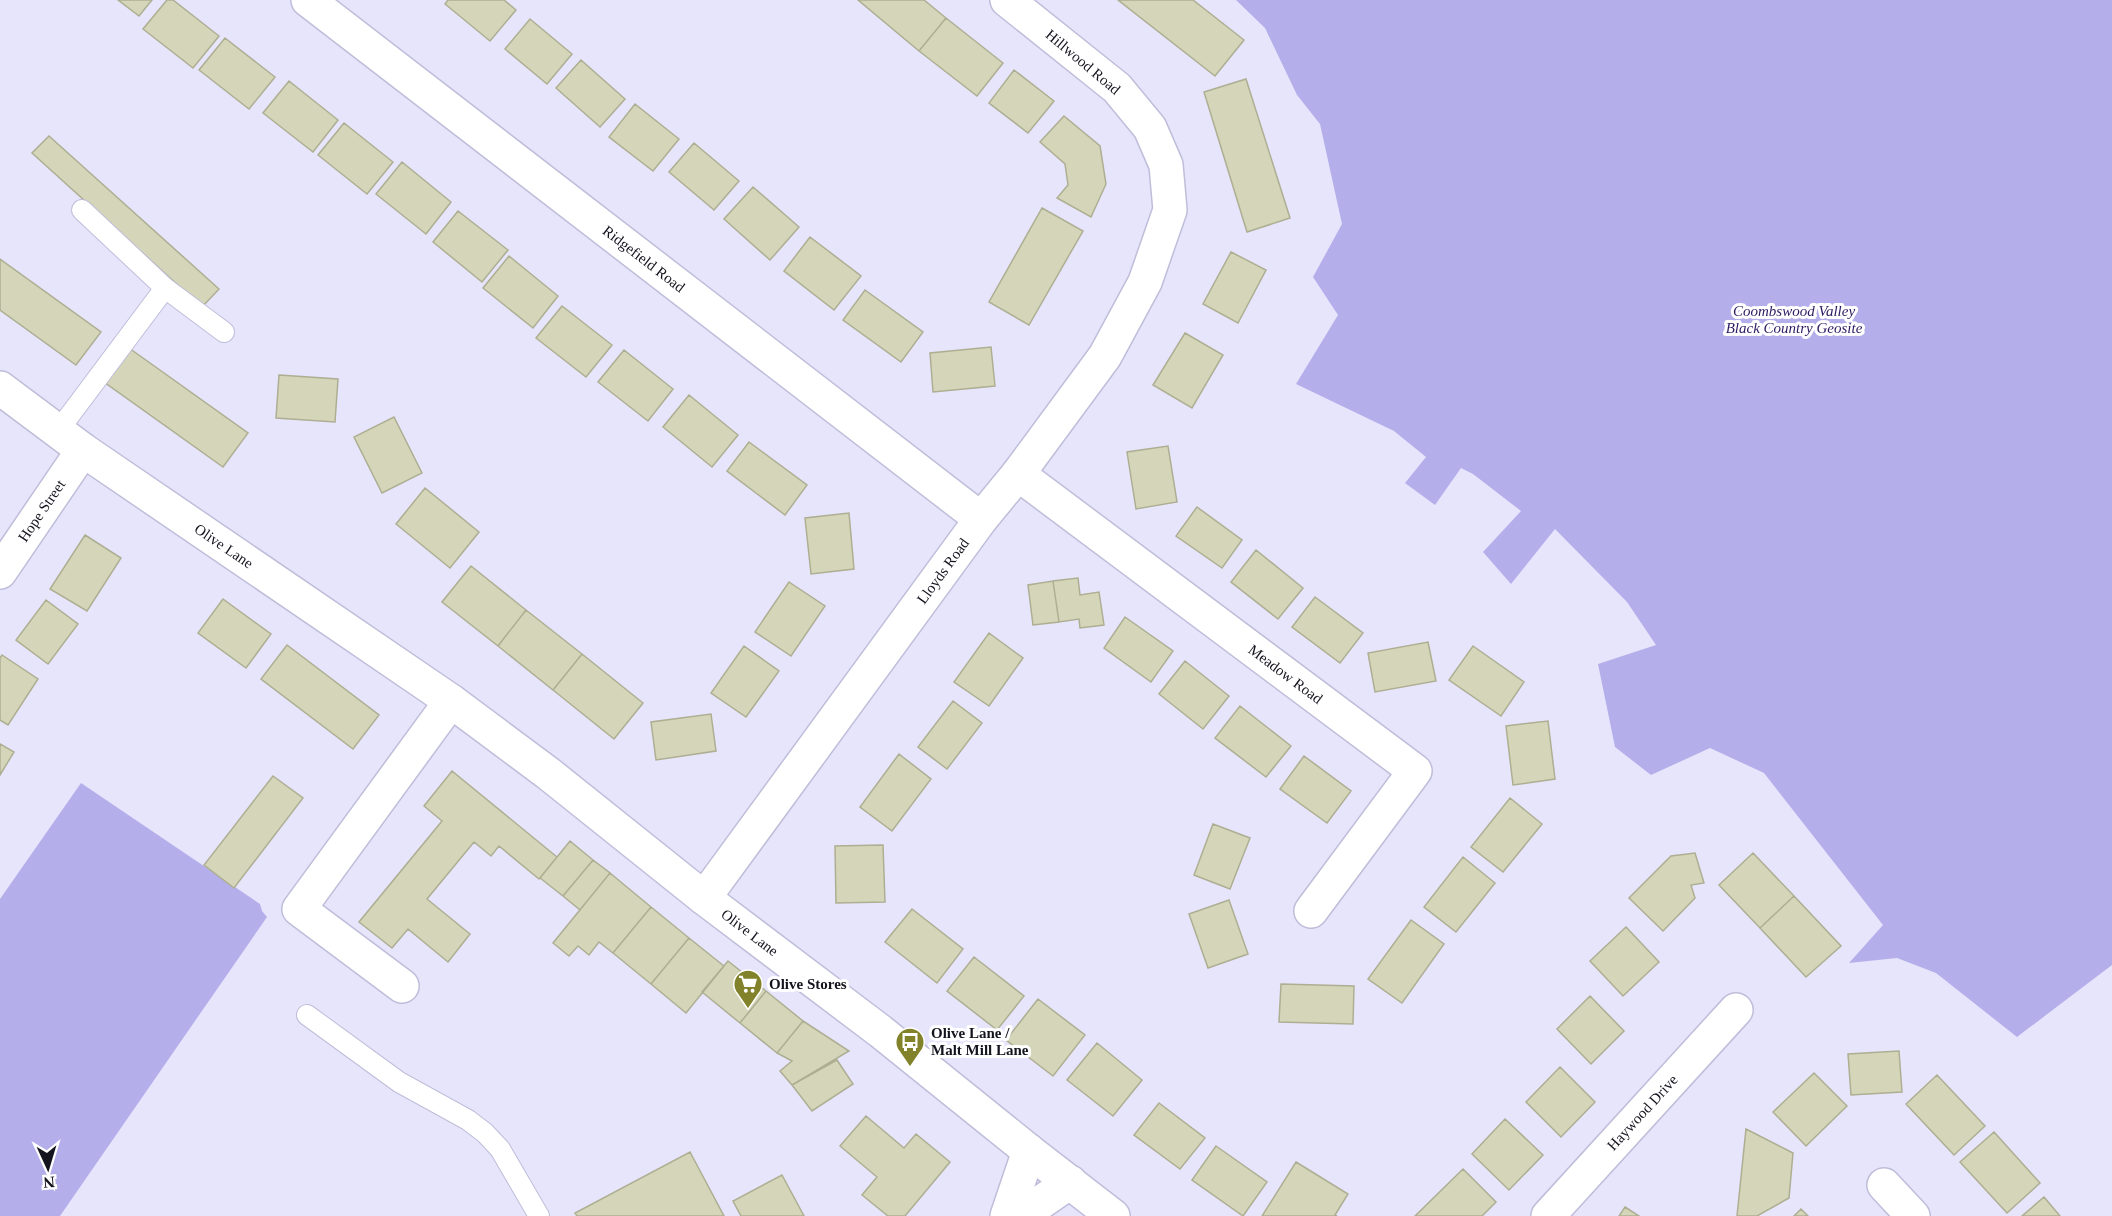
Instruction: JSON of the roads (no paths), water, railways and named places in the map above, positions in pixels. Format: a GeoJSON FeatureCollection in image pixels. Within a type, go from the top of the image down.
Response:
{"type":"FeatureCollection","features":[{"type":"Feature","properties":{"kind":"street","name":"Ridgefield Road"},"geometry":{"type":"LineString","coordinates":[[308,0],[981,519]]}},
{"type":"Feature","properties":{"kind":"street","name":"Hillwood Road"},"geometry":{"type":"LineString","coordinates":[[1006,0],[1117,88],[1150,128],[1166,165],[1170,210],[1162,234]]}},
{"type":"Feature","properties":{"kind":"street","name":"Lloyds Road"},"geometry":{"type":"LineString","coordinates":[[704,898],[981,519],[1018,474],[1105,356],[1145,282],[1162,234]]}},
{"type":"Feature","properties":{"kind":"street","name":"Olive Lane"},"geometry":{"type":"LineString","coordinates":[[0,388],[71,441],[451,701],[549,774],[704,898],[880,1030],[1113,1216]]}},
{"type":"Feature","properties":{"kind":"street","name":"Hope Street"},"geometry":{"type":"LineString","coordinates":[[0,572],[71,441]]}},
{"type":"Feature","properties":{"kind":"street","name":"Meadow Road"},"geometry":{"type":"LineString","coordinates":[[1018,474],[1415,771],[1311,911]]}},
{"type":"Feature","properties":{"kind":"street"},"geometry":{"type":"LineString","coordinates":[[402,986],[299,909],[451,701]]}},
{"type":"Feature","properties":{"kind":"street","name":"Haywood Drive"},"geometry":{"type":"LineString","coordinates":[[1548,1216],[1737,1010]]}},
{"type":"Feature","properties":{"kind":"street"},"geometry":{"type":"LineString","coordinates":[[1007,1216],[1029,1151]]}},
{"type":"Feature","properties":{"kind":"street"},"geometry":{"type":"LineString","coordinates":[[1021,1216],[1073,1184]]}},
{"type":"Feature","properties":{"kind":"street"},"geometry":{"type":"LineString","coordinates":[[1884,1185],[1912,1216]]}},
{"type":"Feature","properties":{"kind":"lane"},"geometry":{"type":"LineString","coordinates":[[82,210],[165,288],[224,332]]}},
{"type":"Feature","properties":{"kind":"lane"},"geometry":{"type":"LineString","coordinates":[[71,441],[165,288]]}},
{"type":"Feature","properties":{"kind":"lane"},"geometry":{"type":"LineString","coordinates":[[307,1015],[399,1082],[468,1120],[485,1133],[500,1149],[515,1171],[539,1216]]}},
{"type":"Feature","properties":{"kind":"place","name":"Olive Stores"},"geometry":{"type":"Point","coordinates":[748,1010]}},
{"type":"Feature","properties":{"kind":"place","name":"Olive Lane / Malt Mill Lane"},"geometry":{"type":"Point","coordinates":[910,1068]}},
{"type":"Feature","properties":{"kind":"park label","name":"Coombswood Valley Black Country Geosite"},"geometry":{"type":"Point","coordinates":[1794,320]}}]}
